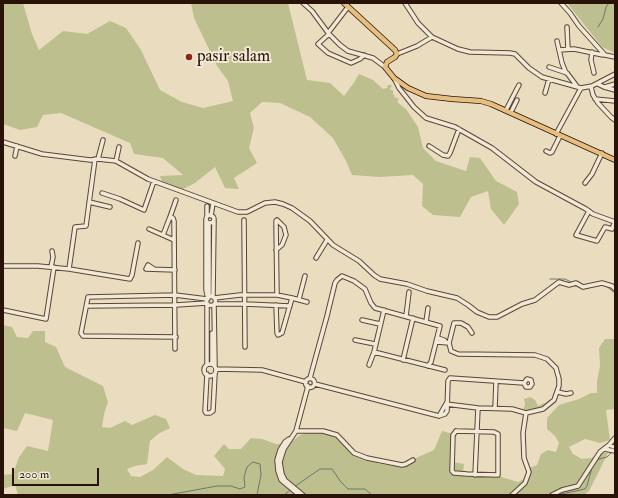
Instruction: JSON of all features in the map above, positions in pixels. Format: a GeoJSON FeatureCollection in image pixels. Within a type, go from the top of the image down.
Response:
{"type":"FeatureCollection","features":[{"type":"Feature","properties":{"kind":"main road"},"geometry":{"type":"LineString","coordinates":[[344,3],[395,50],[397,54],[396,57],[384,66],[394,78],[408,88],[426,96],[481,101],[511,112],[615,160]]}},
{"type":"Feature","properties":{"kind":"street"},"geometry":{"type":"LineString","coordinates":[[302,3],[312,11],[329,34],[340,45],[348,50],[373,58],[384,66]]}},
{"type":"Feature","properties":{"kind":"street"},"geometry":{"type":"LineString","coordinates":[[405,3],[418,23],[432,37],[458,49],[470,52],[515,54],[534,72],[542,77],[581,88],[591,87],[615,74]]}},
{"type":"Feature","properties":{"kind":"street"},"geometry":{"type":"LineString","coordinates":[[560,3],[605,56]]}},
{"type":"Feature","properties":{"kind":"street"},"geometry":{"type":"LineString","coordinates":[[348,7],[329,34],[318,44],[328,53],[350,63],[360,59],[364,55]]}},
{"type":"Feature","properties":{"kind":"street"},"geometry":{"type":"LineString","coordinates":[[567,27],[568,49]]}},
{"type":"Feature","properties":{"kind":"street"},"geometry":{"type":"LineString","coordinates":[[397,54],[411,49],[432,37]]}},
{"type":"Feature","properties":{"kind":"street"},"geometry":{"type":"LineString","coordinates":[[557,41],[563,69],[576,86]]}},
{"type":"Feature","properties":{"kind":"street"},"geometry":{"type":"LineString","coordinates":[[559,50],[568,49],[592,52],[615,57]]}},
{"type":"Feature","properties":{"kind":"street"},"geometry":{"type":"LineString","coordinates":[[592,52],[591,60],[594,73]]}},
{"type":"Feature","properties":{"kind":"street"},"geometry":{"type":"LineString","coordinates":[[548,67],[566,73]]}},
{"type":"Feature","properties":{"kind":"street"},"geometry":{"type":"LineString","coordinates":[[394,78],[399,88],[421,114],[432,120],[459,129],[492,148],[536,182],[589,210],[593,214],[615,222],[612,229],[605,227],[596,242],[576,235],[589,210]]}},
{"type":"Feature","properties":{"kind":"street"},"geometry":{"type":"LineString","coordinates":[[545,93],[549,78]]}},
{"type":"Feature","properties":{"kind":"street"},"geometry":{"type":"LineString","coordinates":[[598,84],[615,90]]}},
{"type":"Feature","properties":{"kind":"street"},"geometry":{"type":"LineString","coordinates":[[604,87],[615,84]]}},
{"type":"Feature","properties":{"kind":"street"},"geometry":{"type":"LineString","coordinates":[[506,110],[518,85]]}},
{"type":"Feature","properties":{"kind":"street"},"geometry":{"type":"LineString","coordinates":[[591,87],[595,99],[615,120]]}},
{"type":"Feature","properties":{"kind":"street"},"geometry":{"type":"LineString","coordinates":[[546,151],[550,153],[552,152],[558,135],[581,88]]}},
{"type":"Feature","properties":{"kind":"street"},"geometry":{"type":"LineString","coordinates":[[595,99],[615,102]]}},
{"type":"Feature","properties":{"kind":"street"},"geometry":{"type":"LineString","coordinates":[[511,112],[518,100]]}},
{"type":"Feature","properties":{"kind":"street"},"geometry":{"type":"LineString","coordinates":[[429,146],[443,155],[448,156],[459,129]]}},
{"type":"Feature","properties":{"kind":"street"},"geometry":{"type":"LineString","coordinates":[[69,269],[75,227],[86,226],[96,159],[103,140]]}},
{"type":"Feature","properties":{"kind":"street"},"geometry":{"type":"LineString","coordinates":[[3,142],[42,154],[90,160],[96,159],[116,161],[148,180],[238,212],[246,212],[265,203],[275,202],[283,204],[292,208],[310,221],[327,240],[342,252],[359,261],[380,279],[407,284],[427,291],[457,298],[478,312],[489,317],[497,317],[522,304],[534,300],[557,283],[576,283],[584,287],[598,283],[605,283],[615,289]]}},
{"type":"Feature","properties":{"kind":"street"},"geometry":{"type":"LineString","coordinates":[[15,156],[17,146]]}},
{"type":"Feature","properties":{"kind":"street"},"geometry":{"type":"LineString","coordinates":[[116,161],[119,147]]}},
{"type":"Feature","properties":{"kind":"street"},"geometry":{"type":"LineString","coordinates":[[585,183],[592,174],[602,153]]}},
{"type":"Feature","properties":{"kind":"street"},"geometry":{"type":"LineString","coordinates":[[102,193],[144,210],[154,181]]}},
{"type":"Feature","properties":{"kind":"street"},"geometry":{"type":"LineString","coordinates":[[163,235],[176,200]]}},
{"type":"Feature","properties":{"kind":"street"},"geometry":{"type":"LineString","coordinates":[[89,202],[110,207]]}},
{"type":"Feature","properties":{"kind":"street"},"geometry":{"type":"LineString","coordinates":[[209,221],[213,203]]}},
{"type":"Feature","properties":{"kind":"street"},"geometry":{"type":"LineString","coordinates":[[207,206],[209,221],[212,365],[214,374],[213,411],[210,413],[206,413],[205,411],[207,374],[204,369],[212,365],[262,370],[306,382],[308,386],[296,431],[284,449],[280,462],[284,481],[298,495]]}},
{"type":"Feature","properties":{"kind":"street"},"geometry":{"type":"LineString","coordinates":[[170,216],[174,221],[176,349]]}},
{"type":"Feature","properties":{"kind":"street"},"geometry":{"type":"LineString","coordinates":[[244,220],[245,346]]}},
{"type":"Feature","properties":{"kind":"street"},"geometry":{"type":"LineString","coordinates":[[276,250],[282,245],[286,235],[284,227],[277,220],[276,250],[277,295]]}},
{"type":"Feature","properties":{"kind":"street"},"geometry":{"type":"LineString","coordinates":[[149,229],[174,240]]}},
{"type":"Feature","properties":{"kind":"street"},"geometry":{"type":"LineString","coordinates":[[316,258],[327,240]]}},
{"type":"Feature","properties":{"kind":"street"},"geometry":{"type":"LineString","coordinates":[[3,266],[53,267],[130,279],[138,243]]}},
{"type":"Feature","properties":{"kind":"street"},"geometry":{"type":"LineString","coordinates":[[3,310],[46,319],[53,267],[52,251]]}},
{"type":"Feature","properties":{"kind":"street"},"geometry":{"type":"LineString","coordinates":[[154,269],[175,270]]}},
{"type":"Feature","properties":{"kind":"street"},"geometry":{"type":"LineString","coordinates":[[299,299],[305,276]]}},
{"type":"Feature","properties":{"kind":"street"},"geometry":{"type":"LineString","coordinates":[[306,382],[310,378],[328,316],[335,283],[342,276],[362,286],[366,291],[373,307],[440,326],[437,342],[431,362],[428,366]]}},
{"type":"Feature","properties":{"kind":"street"},"geometry":{"type":"LineString","coordinates":[[406,316],[409,292]]}},
{"type":"Feature","properties":{"kind":"street"},"geometry":{"type":"LineString","coordinates":[[176,337],[85,337],[81,333],[87,297],[175,295],[211,301],[290,306]]}},
{"type":"Feature","properties":{"kind":"street"},"geometry":{"type":"LineString","coordinates":[[86,306],[176,305],[245,295],[277,295],[307,302]]}},
{"type":"Feature","properties":{"kind":"street"},"geometry":{"type":"LineString","coordinates":[[276,305],[278,335],[282,333],[292,298]]}},
{"type":"Feature","properties":{"kind":"street"},"geometry":{"type":"LineString","coordinates":[[211,301],[212,365]]}},
{"type":"Feature","properties":{"kind":"street"},"geometry":{"type":"LineString","coordinates":[[426,322],[428,308]]}},
{"type":"Feature","properties":{"kind":"street"},"geometry":{"type":"LineString","coordinates":[[369,365],[374,352],[384,310]]}},
{"type":"Feature","properties":{"kind":"street"},"geometry":{"type":"LineString","coordinates":[[403,360],[414,318]]}},
{"type":"Feature","properties":{"kind":"street"},"geometry":{"type":"LineString","coordinates":[[362,320],[380,324]]}},
{"type":"Feature","properties":{"kind":"street"},"geometry":{"type":"LineString","coordinates":[[448,343],[454,323],[461,323],[468,327],[472,333]]}},
{"type":"Feature","properties":{"kind":"street"},"geometry":{"type":"LineString","coordinates":[[438,338],[448,343],[451,351],[458,354],[531,355],[547,359],[553,364],[558,373],[559,386],[554,400],[546,407],[534,412],[526,413],[512,409],[478,408],[447,403]]}},
{"type":"Feature","properties":{"kind":"street"},"geometry":{"type":"LineString","coordinates":[[355,340],[375,344]]}},
{"type":"Feature","properties":{"kind":"street"},"geometry":{"type":"LineString","coordinates":[[437,342],[443,344],[448,343]]}},
{"type":"Feature","properties":{"kind":"street"},"geometry":{"type":"LineString","coordinates":[[374,352],[445,370]]}},
{"type":"Feature","properties":{"kind":"street"},"geometry":{"type":"LineString","coordinates":[[207,374],[211,376],[214,374]]}},
{"type":"Feature","properties":{"kind":"street"},"geometry":{"type":"LineString","coordinates":[[310,378],[314,380],[315,384]]}},
{"type":"Feature","properties":{"kind":"street"},"geometry":{"type":"LineString","coordinates":[[308,386],[313,387],[315,384],[438,416],[445,414],[448,381],[450,378],[524,383]]}},
{"type":"Feature","properties":{"kind":"street"},"geometry":{"type":"LineString","coordinates":[[494,408],[496,382]]}},
{"type":"Feature","properties":{"kind":"street"},"geometry":{"type":"LineString","coordinates":[[558,392],[566,394],[571,393]]}},
{"type":"Feature","properties":{"kind":"street"},"geometry":{"type":"LineString","coordinates":[[475,474],[478,408]]}},
{"type":"Feature","properties":{"kind":"street"},"geometry":{"type":"LineString","coordinates":[[512,495],[525,483],[529,472],[524,458],[523,433],[526,413]]}},
{"type":"Feature","properties":{"kind":"street"},"geometry":{"type":"LineString","coordinates":[[296,431],[323,431],[337,435],[343,439],[354,453],[367,458],[402,465],[413,460]]}},
{"type":"Feature","properties":{"kind":"street"},"geometry":{"type":"LineString","coordinates":[[455,432],[494,432],[498,434],[498,473],[496,476],[475,474],[454,473],[451,470],[455,432]]}},
{"type":"Feature","properties":{"kind":"street"},"geometry":{"type":"LineString","coordinates":[[611,447],[615,438]]}},
{"type":"Feature","properties":{"kind":"street"},"geometry":{"type":"LineString","coordinates":[[552,495],[562,490],[578,486],[584,479],[600,452],[611,447]]}},
{"type":"Feature","properties":{"kind":"street"},"geometry":{"type":"LineString","coordinates":[[611,447],[615,451]]}},
{"type":"Feature","properties":{"kind":"street"},"geometry":{"type":"LineString","coordinates":[[284,481],[303,495]]}},
{"type":"Feature","properties":{"kind":"green space"},"geometry":{"type":"Polygon","coordinates":[[[3,3],[23,3],[32,34],[39,50],[63,31],[87,34],[110,21],[126,28],[141,50],[160,90],[182,102],[203,108],[233,101],[228,81],[217,66],[194,18],[191,3],[288,3],[307,80],[330,83],[344,96],[359,74],[373,80],[383,89],[387,88],[388,85],[392,85],[390,90],[393,90],[394,97],[399,99],[397,102],[406,109],[418,127],[423,148],[436,161],[466,171],[470,157],[480,158],[496,181],[517,192],[519,204],[504,225],[491,209],[488,191],[471,197],[460,217],[433,215],[422,206],[423,184],[413,175],[380,177],[352,175],[333,138],[310,117],[280,103],[262,102],[250,113],[254,128],[249,148],[257,163],[234,178],[239,189],[225,188],[215,167],[195,183],[181,190],[162,182],[160,176],[183,175],[163,158],[134,154],[130,143],[61,113],[43,115],[37,127],[20,130],[3,124],[3,3]]]}},
{"type":"Feature","properties":{"kind":"green space"},"geometry":{"type":"Polygon","coordinates":[[[567,3],[615,3],[615,53],[602,47],[567,3]]]}},
{"type":"Feature","properties":{"kind":"green space"},"geometry":{"type":"Polygon","coordinates":[[[3,325],[12,327],[17,337],[28,338],[33,331],[45,331],[45,342],[56,347],[65,367],[103,386],[108,402],[102,427],[110,428],[125,421],[132,425],[155,415],[166,419],[170,428],[158,434],[150,441],[147,464],[127,469],[131,476],[140,477],[153,470],[167,457],[183,469],[196,475],[223,476],[225,469],[214,456],[224,444],[229,449],[241,449],[251,438],[262,439],[276,444],[289,444],[300,435],[310,432],[331,434],[344,442],[355,455],[380,464],[403,467],[414,459],[434,450],[442,431],[454,434],[452,462],[464,464],[463,473],[498,476],[518,482],[529,477],[529,468],[537,465],[541,454],[548,450],[556,452],[559,443],[555,436],[547,429],[547,418],[559,405],[579,399],[591,393],[597,393],[597,381],[600,366],[599,348],[605,339],[615,339],[615,409],[606,410],[610,440],[600,443],[585,439],[569,447],[573,454],[582,459],[591,458],[601,453],[608,453],[589,491],[584,495],[18,495],[15,485],[3,489],[3,475],[13,474],[19,457],[27,446],[48,451],[53,420],[25,413],[17,431],[3,428],[3,325]]]}},
{"type":"Feature","properties":{"kind":"green space"},"geometry":{"type":"Polygon","coordinates":[[[530,397],[535,400],[538,406],[544,403],[545,404],[535,410],[523,411],[525,404],[524,399],[530,397]]]}},
{"type":"Feature","properties":{"kind":"waterway"},"geometry":{"type":"LineString","coordinates":[[598,27],[603,19],[606,7],[609,3]]}},
{"type":"Feature","properties":{"kind":"waterway"},"geometry":{"type":"LineString","coordinates":[[550,279],[565,279],[571,282]]}},
{"type":"Feature","properties":{"kind":"waterway"},"geometry":{"type":"LineString","coordinates":[[575,285],[583,289],[589,288]]}},
{"type":"Feature","properties":{"kind":"waterway"},"geometry":{"type":"LineString","coordinates":[[606,286],[615,293]]}},
{"type":"Feature","properties":{"kind":"waterway"},"geometry":{"type":"LineString","coordinates":[[612,449],[615,441]]}},
{"type":"Feature","properties":{"kind":"waterway"},"geometry":{"type":"LineString","coordinates":[[596,462],[599,459],[607,457],[611,453]]}},
{"type":"Feature","properties":{"kind":"waterway"},"geometry":{"type":"LineString","coordinates":[[168,495],[217,486],[231,486],[240,489],[245,487],[244,477],[247,467],[253,462],[260,464],[261,475],[257,495]]}},
{"type":"Feature","properties":{"kind":"waterway"},"geometry":{"type":"LineString","coordinates":[[557,495],[585,489],[592,467]]}},
{"type":"Feature","properties":{"kind":"waterway"},"geometry":{"type":"LineString","coordinates":[[294,487],[320,469],[332,469],[348,489],[365,489],[372,495]]}},
{"type":"Feature","properties":{"kind":"waterway"},"geometry":{"type":"LineString","coordinates":[[284,495],[290,490]]}},
{"type":"Feature","properties":{"kind":"place","name":"pasir salam"},"geometry":{"type":"Point","coordinates":[189,57]}}]}
